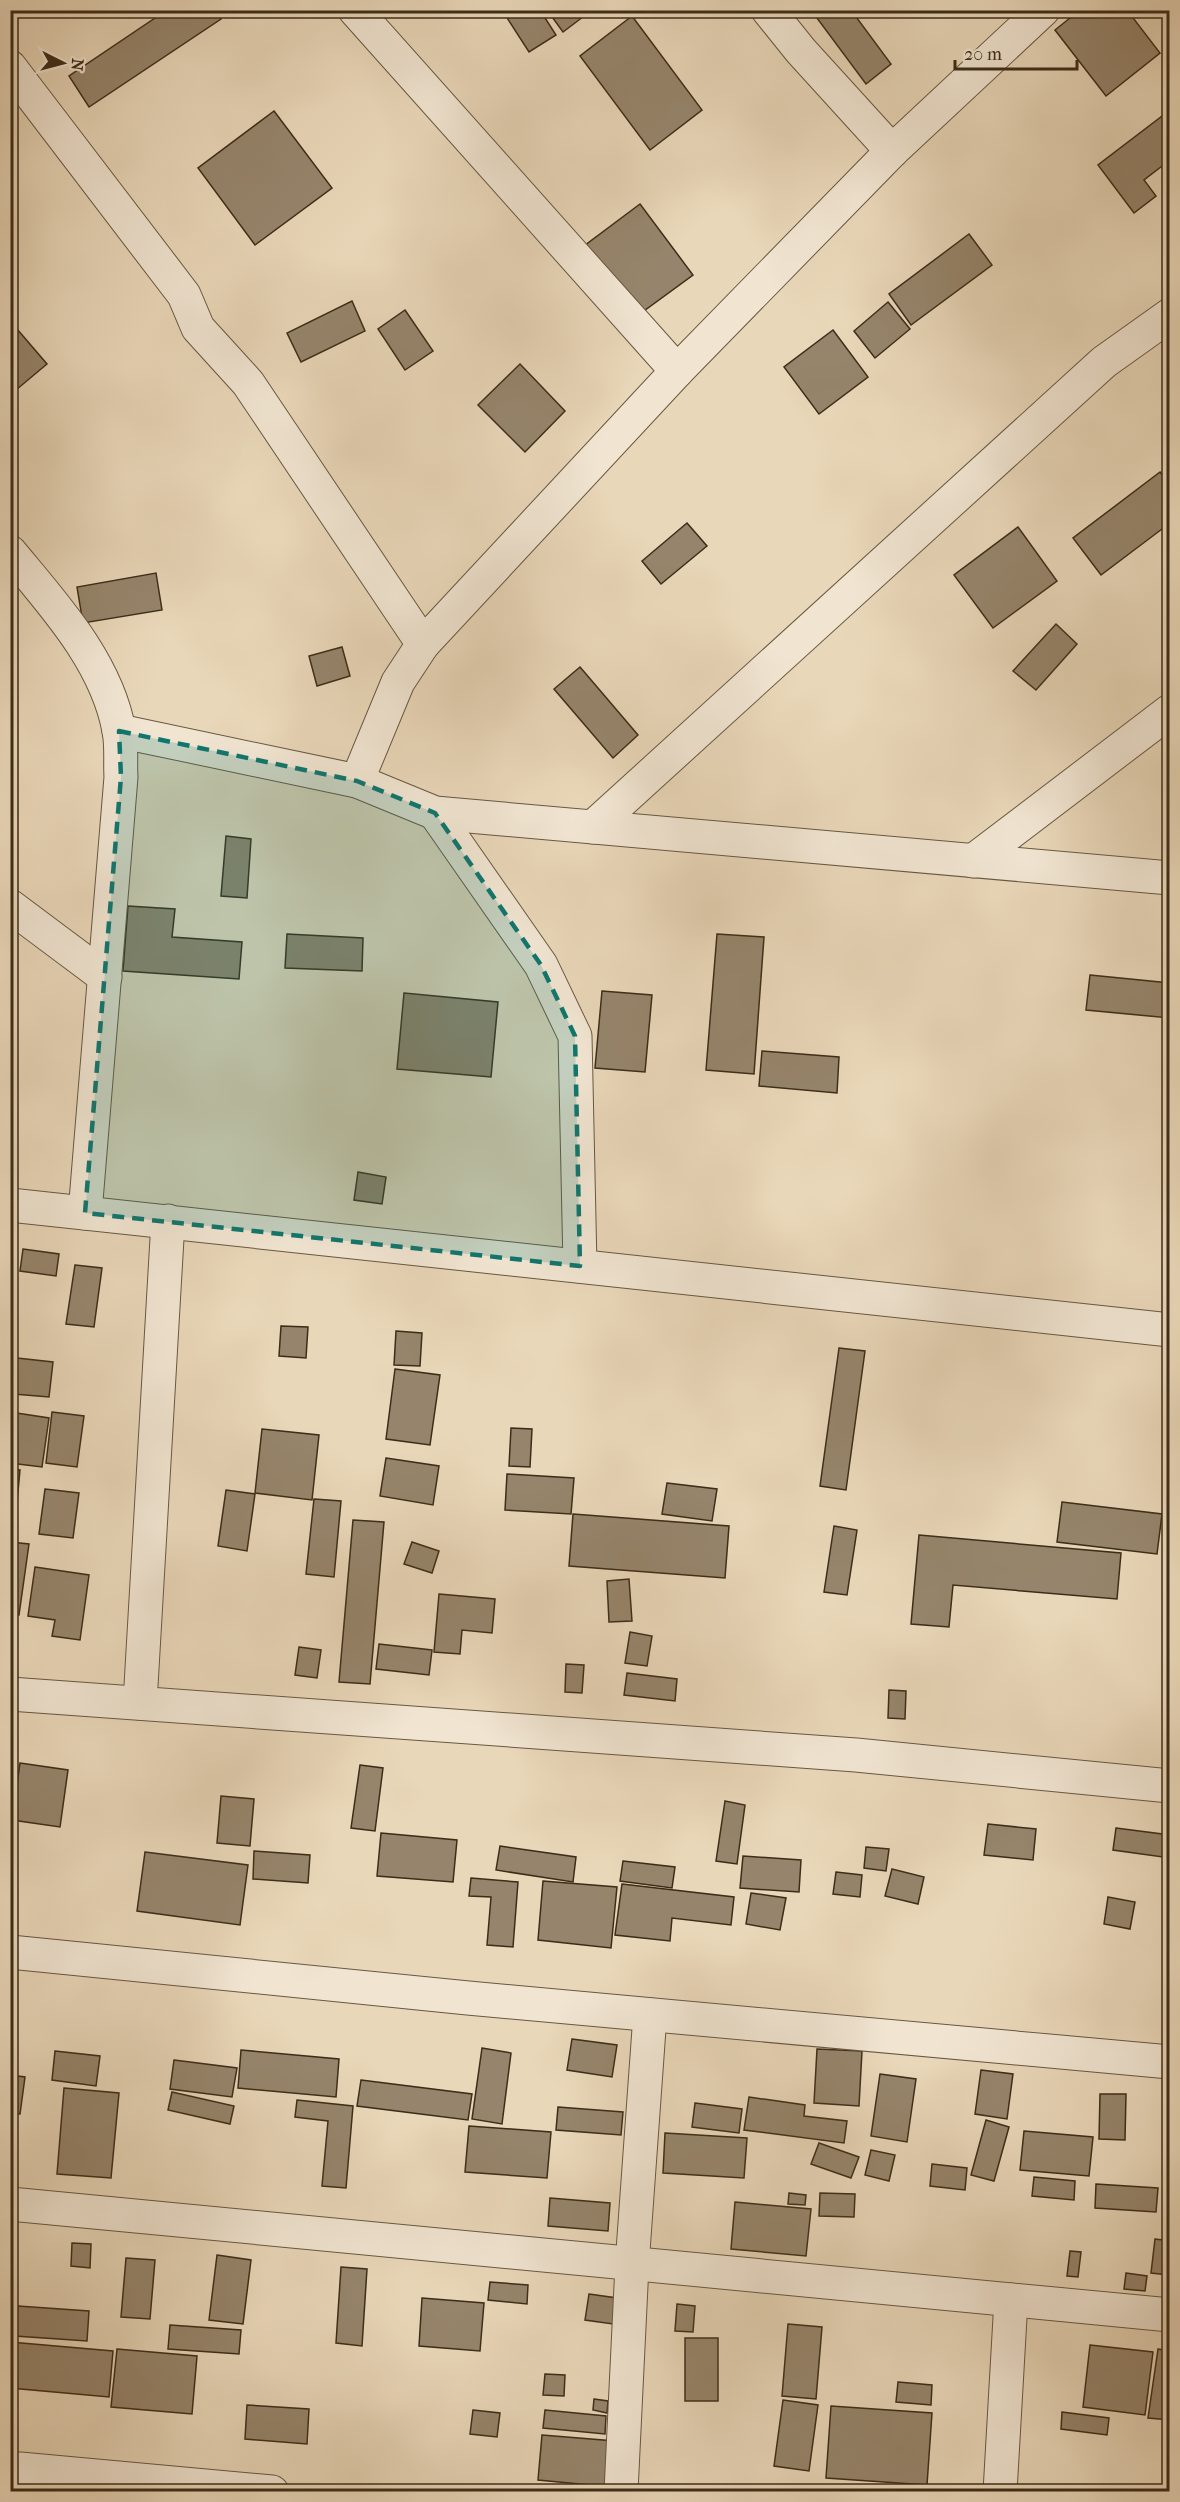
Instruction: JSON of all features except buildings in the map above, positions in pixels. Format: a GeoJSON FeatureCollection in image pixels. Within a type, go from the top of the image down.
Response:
{"type":"FeatureCollection","features":[{"type":"Feature","properties":{"kind":"street"},"geometry":{"type":"LineString","coordinates":[[355,10],[677,371]]}},
{"type":"Feature","properties":{"kind":"street"},"geometry":{"type":"LineString","coordinates":[[768,10],[801,51],[892,151]]}},
{"type":"Feature","properties":{"kind":"street"},"geometry":{"type":"LineString","coordinates":[[357,782],[398,682],[423,644],[677,371],[892,151],[1043,10]]}},
{"type":"Feature","properties":{"kind":"street"},"geometry":{"type":"LineString","coordinates":[[10,67],[184,295],[198,328],[248,383],[423,644]]}},
{"type":"Feature","properties":{"kind":"street"},"geometry":{"type":"LineString","coordinates":[[593,827],[1104,362],[1170,315]]}},
{"type":"Feature","properties":{"kind":"street"},"geometry":{"type":"LineString","coordinates":[[10,552],[56,608],[101,676],[119,731],[121,777],[85,1213]]}},
{"type":"Feature","properties":{"kind":"street"},"geometry":{"type":"LineString","coordinates":[[973,861],[1170,711]]}},
{"type":"Feature","properties":{"kind":"street"},"geometry":{"type":"LineString","coordinates":[[119,731],[357,782],[435,813],[1170,878]]}},
{"type":"Feature","properties":{"kind":"street"},"geometry":{"type":"LineString","coordinates":[[435,813],[541,965],[575,1036],[580,1266]]}},
{"type":"Feature","properties":{"kind":"street"},"geometry":{"type":"LineString","coordinates":[[10,906],[105,977]]}},
{"type":"Feature","properties":{"kind":"street"},"geometry":{"type":"LineString","coordinates":[[10,1205],[1170,1330]]}},
{"type":"Feature","properties":{"kind":"street"},"geometry":{"type":"LineString","coordinates":[[140,1703],[168,1221]]}},
{"type":"Feature","properties":{"kind":"street"},"geometry":{"type":"LineString","coordinates":[[10,1694],[856,1755],[1170,1786]]}},
{"type":"Feature","properties":{"kind":"street"},"geometry":{"type":"LineString","coordinates":[[10,1952],[650,2015],[1170,2062]]}},
{"type":"Feature","properties":{"kind":"street"},"geometry":{"type":"LineString","coordinates":[[621,2492],[632,2265],[650,2015]]}},
{"type":"Feature","properties":{"kind":"street"},"geometry":{"type":"LineString","coordinates":[[10,2204],[1170,2315]]}},
{"type":"Feature","properties":{"kind":"street"},"geometry":{"type":"LineString","coordinates":[[1000,2492],[1011,2300]]}},
{"type":"Feature","properties":{"kind":"street"},"geometry":{"type":"LineString","coordinates":[[17,2476],[272,2492]]}},
{"type":"Feature","properties":{"kind":"highlighted area"},"geometry":{"type":"Polygon","coordinates":[[[119,731],[357,781],[435,813],[541,965],[575,1036],[580,1266],[85,1213],[121,777],[119,731]]]}}]}
